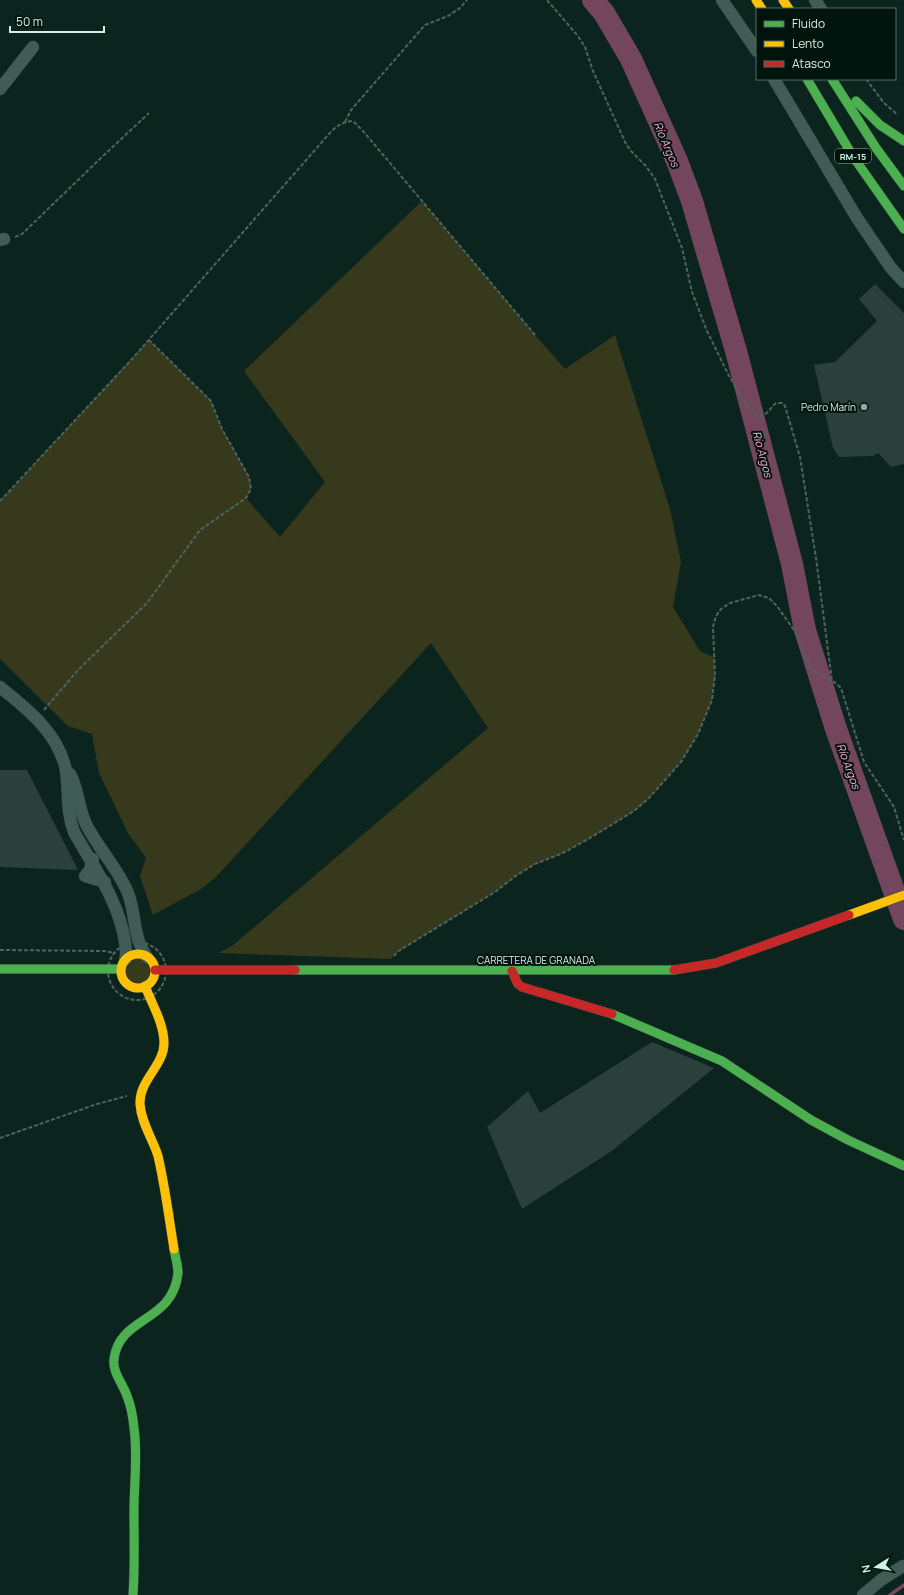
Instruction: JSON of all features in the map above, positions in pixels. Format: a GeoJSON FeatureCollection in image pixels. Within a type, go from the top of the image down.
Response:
{"type":"FeatureCollection","features":[{"type":"Feature","properties":{"kind":"main road","name":"RM-15"},"geometry":{"type":"LineString","coordinates":[[808,80],[854,158],[904,229]]}},
{"type":"Feature","properties":{"kind":"main road","name":"RM-15"},"geometry":{"type":"LineString","coordinates":[[833,80],[876,148],[904,186]]}},
{"type":"Feature","properties":{"kind":"main road"},"geometry":{"type":"LineString","coordinates":[[838,80],[867,114],[904,141]]}},
{"type":"Feature","properties":{"kind":"main road","name":"CARRETERA DE GRANADA"},"geometry":{"type":"LineString","coordinates":[[155,970],[665,971],[694,968],[716,963],[904,895]]}},
{"type":"Feature","properties":{"kind":"main road"},"geometry":{"type":"LineString","coordinates":[[0,970],[109,970],[120,961],[133,955],[143,955],[151,960],[155,970],[152,979],[145,986],[136,987],[127,983],[124,979],[120,961]]}},
{"type":"Feature","properties":{"kind":"main road"},"geometry":{"type":"LineString","coordinates":[[512,971],[518,984],[522,987],[608,1012],[722,1061],[810,1120],[848,1140],[904,1166]]}},
{"type":"Feature","properties":{"kind":"main road"},"geometry":{"type":"LineString","coordinates":[[133,1595],[135,1557],[135,1444],[133,1420],[126,1393],[119,1382],[115,1371],[114,1359],[117,1346],[124,1333],[160,1310],[167,1302],[178,1282],[178,1271],[157,1155],[143,1119],[140,1105],[140,1094],[145,1082],[162,1054],[164,1044],[161,1028],[145,986]]}},
{"type":"Feature","properties":{"kind":"street"},"geometry":{"type":"LineString","coordinates":[[722,0],[756,50]]}},
{"type":"Feature","properties":{"kind":"street"},"geometry":{"type":"LineString","coordinates":[[0,89],[34,47]]}},
{"type":"Feature","properties":{"kind":"street"},"geometry":{"type":"LineString","coordinates":[[775,80],[857,218],[891,268],[904,282]]}},
{"type":"Feature","properties":{"kind":"street"},"geometry":{"type":"LineString","coordinates":[[0,687],[37,718],[48,730],[71,776],[82,815],[127,892],[134,915],[138,938]]}},
{"type":"Feature","properties":{"kind":"street"},"geometry":{"type":"LineString","coordinates":[[65,766],[67,806],[71,824],[92,864]]}},
{"type":"Feature","properties":{"kind":"street"},"geometry":{"type":"LineString","coordinates":[[77,795],[78,820],[92,850],[92,864],[85,876],[102,880],[116,889],[147,957]]}},
{"type":"Feature","properties":{"kind":"street"},"geometry":{"type":"LineString","coordinates":[[102,880],[120,918],[127,955],[120,961]]}},
{"type":"Feature","properties":{"kind":"street"},"geometry":{"type":"LineString","coordinates":[[863,1595],[881,1580],[902,1566]]}},
{"type":"Feature","properties":{"kind":"path"},"geometry":{"type":"LineString","coordinates":[[345,122],[355,105],[425,25],[448,16],[460,8],[467,0]]}},
{"type":"Feature","properties":{"kind":"path"},"geometry":{"type":"LineString","coordinates":[[547,0],[578,36],[585,47],[593,71],[626,144],[655,178],[682,248],[688,278],[694,297],[717,354],[728,374],[745,402],[757,416],[762,417],[768,413],[776,403],[782,403],[785,406],[800,457],[816,558],[832,681]]}},
{"type":"Feature","properties":{"kind":"path"},"geometry":{"type":"LineString","coordinates":[[867,80],[884,103],[899,116]]}},
{"type":"Feature","properties":{"kind":"path"},"geometry":{"type":"LineString","coordinates":[[2,239],[22,234],[149,113]]}},
{"type":"Feature","properties":{"kind":"path"},"geometry":{"type":"LineString","coordinates":[[0,501],[149,340],[336,126],[345,122],[353,121],[363,131],[535,335]]}},
{"type":"Feature","properties":{"kind":"path"},"geometry":{"type":"LineString","coordinates":[[37,718],[78,670],[147,602],[200,530],[246,498],[251,489],[249,477],[222,429],[211,401],[149,340]]}},
{"type":"Feature","properties":{"kind":"path"},"geometry":{"type":"LineString","coordinates":[[388,970],[391,959],[397,952],[495,892],[517,874],[536,864],[563,853],[590,838],[634,811],[649,798],[681,762],[698,734],[712,700],[715,675],[713,627],[716,616],[721,609],[730,604],[759,595],[769,598],[786,618],[796,633],[814,672],[832,681],[841,688],[864,762],[894,808],[904,840]]}},
{"type":"Feature","properties":{"kind":"path"},"geometry":{"type":"LineString","coordinates":[[138,938],[160,954],[164,961],[166,970],[163,984],[157,992],[150,997],[140,1000],[130,999],[121,995],[114,988],[110,979],[109,970],[110,962],[120,961],[125,945],[138,938]]}},
{"type":"Feature","properties":{"kind":"path"},"geometry":{"type":"LineString","coordinates":[[0,950],[104,950],[120,961]]}},
{"type":"Feature","properties":{"kind":"path"},"geometry":{"type":"LineString","coordinates":[[0,1138],[97,1104],[120,1097],[140,1094]]}},
{"type":"Feature","properties":{"kind":"green space"},"geometry":{"type":"Polygon","coordinates":[[[422,201],[565,369],[615,335],[670,509],[681,562],[673,607],[700,651],[714,657],[715,675],[712,700],[698,734],[681,762],[649,798],[634,811],[563,853],[535,864],[517,875],[495,892],[397,952],[391,959],[218,953],[232,946],[488,728],[431,643],[216,877],[201,889],[153,915],[140,876],[146,858],[128,833],[99,773],[92,734],[68,726],[0,659],[0,501],[149,340],[211,401],[222,429],[249,477],[251,489],[246,498],[280,537],[325,482],[244,371],[422,201]]]}},
{"type":"Feature","properties":{"kind":"green space"},"geometry":{"type":"Polygon","coordinates":[[[138,957],[148,961],[152,971],[148,981],[138,985],[128,981],[124,971],[128,961],[138,957]]]}},
{"type":"Feature","properties":{"kind":"building","name":"Pedro Marín"},"geometry":{"type":"Polygon","coordinates":[[[875,284],[904,313],[904,464],[891,467],[878,453],[873,456],[839,457],[833,448],[814,365],[835,362],[877,321],[859,299],[875,284]]]}},
{"type":"Feature","properties":{"kind":"building"},"geometry":{"type":"Polygon","coordinates":[[[0,770],[27,770],[78,870],[0,867],[0,770]]]}},
{"type":"Feature","properties":{"kind":"building"},"geometry":{"type":"Polygon","coordinates":[[[652,1042],[714,1068],[613,1150],[522,1209],[487,1127],[528,1091],[540,1113],[652,1042]]]}},
{"type":"Feature","properties":{"kind":"waterway","name":"Río Argos"},"geometry":{"type":"LineString","coordinates":[[593,0],[604,13],[631,59],[677,161],[692,201],[736,351],[792,564],[805,630],[836,729],[904,919]]}},
{"type":"Feature","properties":{"kind":"waterway"},"geometry":{"type":"LineString","coordinates":[[890,1595],[904,1585]]}},
{"type":"Feature","properties":{"kind":"traffic: fast"},"geometry":{"type":"LineString","coordinates":[[808,80],[854,158],[904,229]]}},
{"type":"Feature","properties":{"kind":"traffic: fast"},"geometry":{"type":"LineString","coordinates":[[833,80],[876,148],[904,186]]}},
{"type":"Feature","properties":{"kind":"traffic: fast"},"geometry":{"type":"LineString","coordinates":[[856,101],[880,125],[904,141]]}},
{"type":"Feature","properties":{"kind":"traffic: fast"},"geometry":{"type":"LineString","coordinates":[[0,969],[121,969]]}},
{"type":"Feature","properties":{"kind":"traffic: fast"},"geometry":{"type":"LineString","coordinates":[[295,970],[674,970]]}},
{"type":"Feature","properties":{"kind":"traffic: fast"},"geometry":{"type":"LineString","coordinates":[[612,1014],[722,1061],[811,1120],[848,1140],[904,1166]]}},
{"type":"Feature","properties":{"kind":"traffic: fast"},"geometry":{"type":"LineString","coordinates":[[133,1595],[136,1459],[135,1438],[131,1408],[116,1373],[114,1359],[118,1345],[125,1334],[157,1311],[167,1301],[174,1289],[178,1273],[174,1249]]}},
{"type":"Feature","properties":{"kind":"traffic: slow"},"geometry":{"type":"LineString","coordinates":[[756,0],[761,8]]}},
{"type":"Feature","properties":{"kind":"traffic: slow"},"geometry":{"type":"LineString","coordinates":[[783,0],[788,8]]}},
{"type":"Feature","properties":{"kind":"traffic: slow"},"geometry":{"type":"LineString","coordinates":[[849,915],[904,895]]}},
{"type":"Feature","properties":{"kind":"traffic: slow"},"geometry":{"type":"LineString","coordinates":[[138,954],[150,959],[155,971],[150,983],[138,988],[126,983],[121,971],[126,959],[138,954]]}},
{"type":"Feature","properties":{"kind":"traffic: slow"},"geometry":{"type":"LineString","coordinates":[[145,986],[160,1021],[164,1043],[160,1059],[143,1088],[140,1104],[145,1124],[158,1156],[174,1249]]}},
{"type":"Feature","properties":{"kind":"traffic: jam"},"geometry":{"type":"LineString","coordinates":[[674,970],[716,963],[849,915]]}},
{"type":"Feature","properties":{"kind":"traffic: jam"},"geometry":{"type":"LineString","coordinates":[[155,970],[295,970]]}},
{"type":"Feature","properties":{"kind":"traffic: jam"},"geometry":{"type":"LineString","coordinates":[[512,971],[518,984],[522,987],[612,1014]]}},
{"type":"Feature","properties":{"kind":"place","name":"Pedro Marín"},"geometry":{"type":"Point","coordinates":[864,407]}}]}
